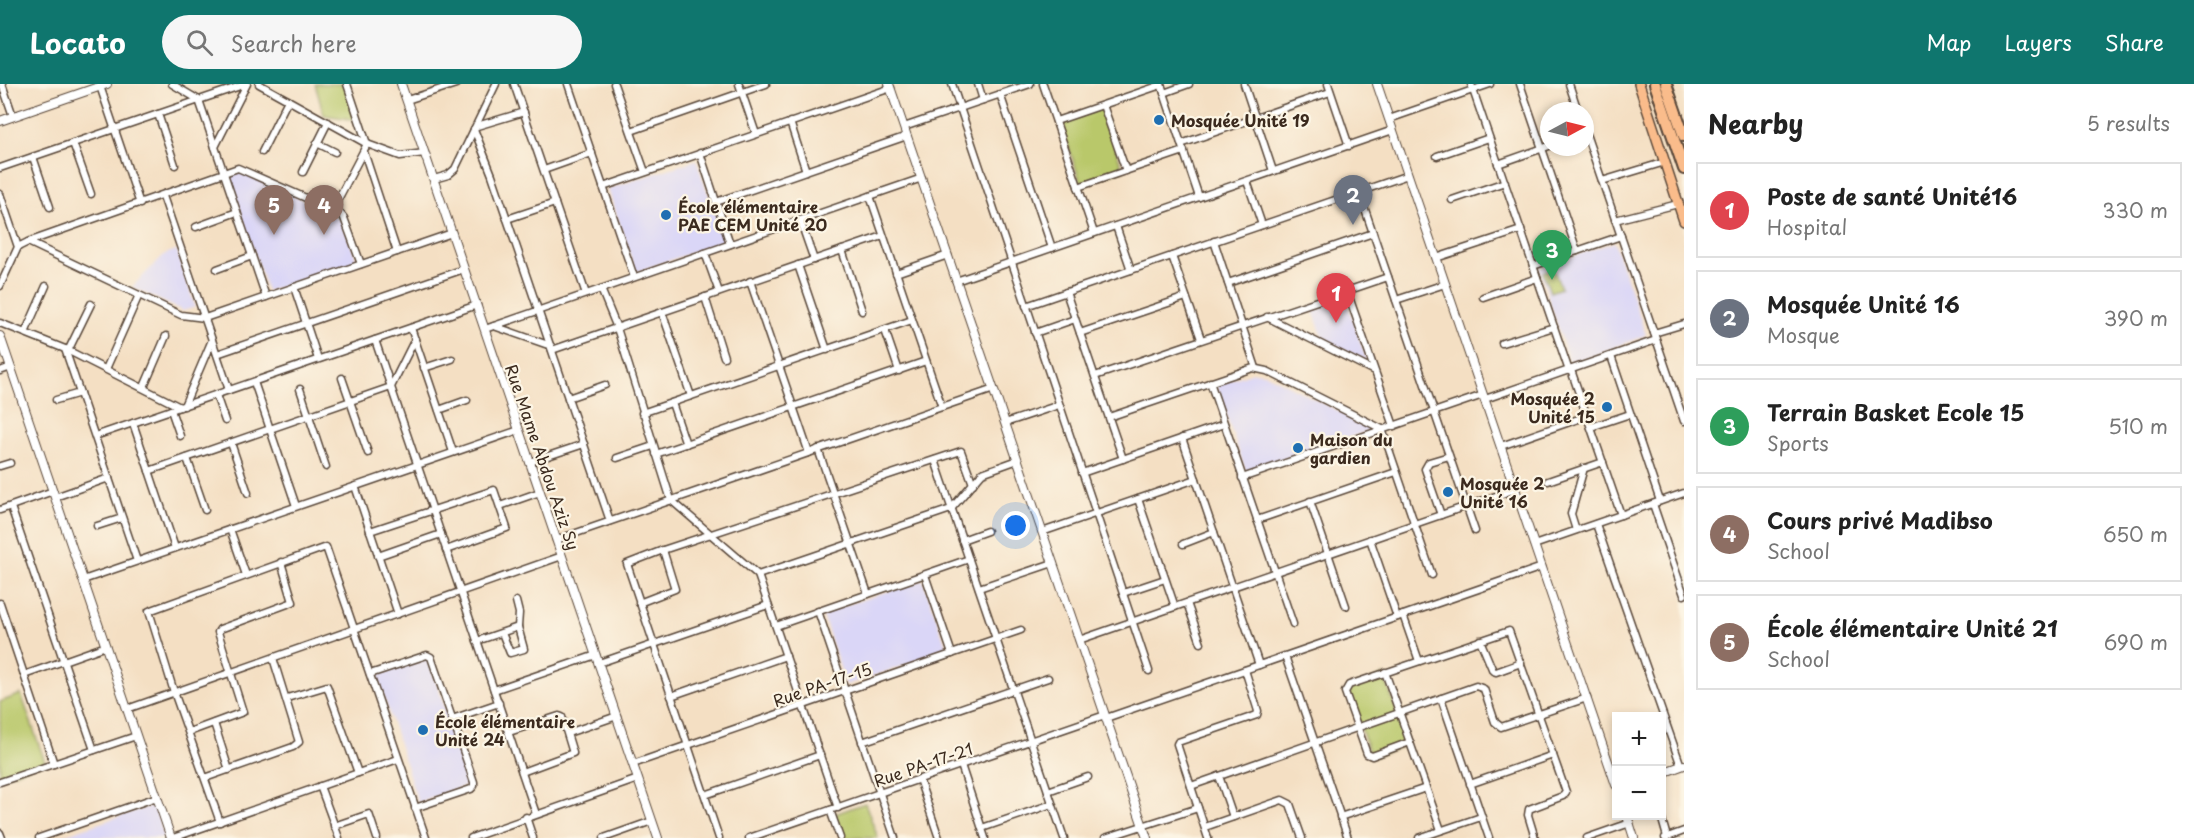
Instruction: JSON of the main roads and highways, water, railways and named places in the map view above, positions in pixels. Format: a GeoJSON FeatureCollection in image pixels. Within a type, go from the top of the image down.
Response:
{"type":"FeatureCollection","features":[{"type":"Feature","properties":{"kind":"highway"},"geometry":{"type":"LineString","coordinates":[[1655,84],[1684,169]]}},
{"type":"Feature","properties":{"kind":"highway"},"geometry":{"type":"LineString","coordinates":[[1666,84],[1684,136]]}},
{"type":"Feature","properties":{"kind":"main road"},"geometry":{"type":"LineString","coordinates":[[1639,84],[1684,221]]}},
{"type":"Feature","properties":{"kind":"place","name":"Mosquée Unité 19"},"geometry":{"type":"Point","coordinates":[1159,120]}},
{"type":"Feature","properties":{"kind":"place","name":"École élémentaire PAE CEM Unité 20"},"geometry":{"type":"Point","coordinates":[666,215]}},
{"type":"Feature","properties":{"kind":"place","name":"Mosquée Unité 16"},"geometry":{"type":"Point","coordinates":[1353,225]}},
{"type":"Feature","properties":{"kind":"place","name":"École élémentaire Unité 21"},"geometry":{"type":"Point","coordinates":[274,235]}},
{"type":"Feature","properties":{"kind":"place","name":"Cours privé Madibso"},"geometry":{"type":"Point","coordinates":[324,235]}},
{"type":"Feature","properties":{"kind":"place","name":"Terrain Basket Ecole 15"},"geometry":{"type":"Point","coordinates":[1552,280]}},
{"type":"Feature","properties":{"kind":"place","name":"Poste de santé Unité16"},"geometry":{"type":"Point","coordinates":[1336,323]}},
{"type":"Feature","properties":{"kind":"place","name":"Mosquée 2 Unité 15"},"geometry":{"type":"Point","coordinates":[1607,407]}},
{"type":"Feature","properties":{"kind":"place","name":"Maison du gardien"},"geometry":{"type":"Point","coordinates":[1298,448]}},
{"type":"Feature","properties":{"kind":"place","name":"Mosquée 2 Unité 16"},"geometry":{"type":"Point","coordinates":[1448,492]}},
{"type":"Feature","properties":{"kind":"place","name":"École élémentaire Unité 24"},"geometry":{"type":"Point","coordinates":[423,730]}}]}
